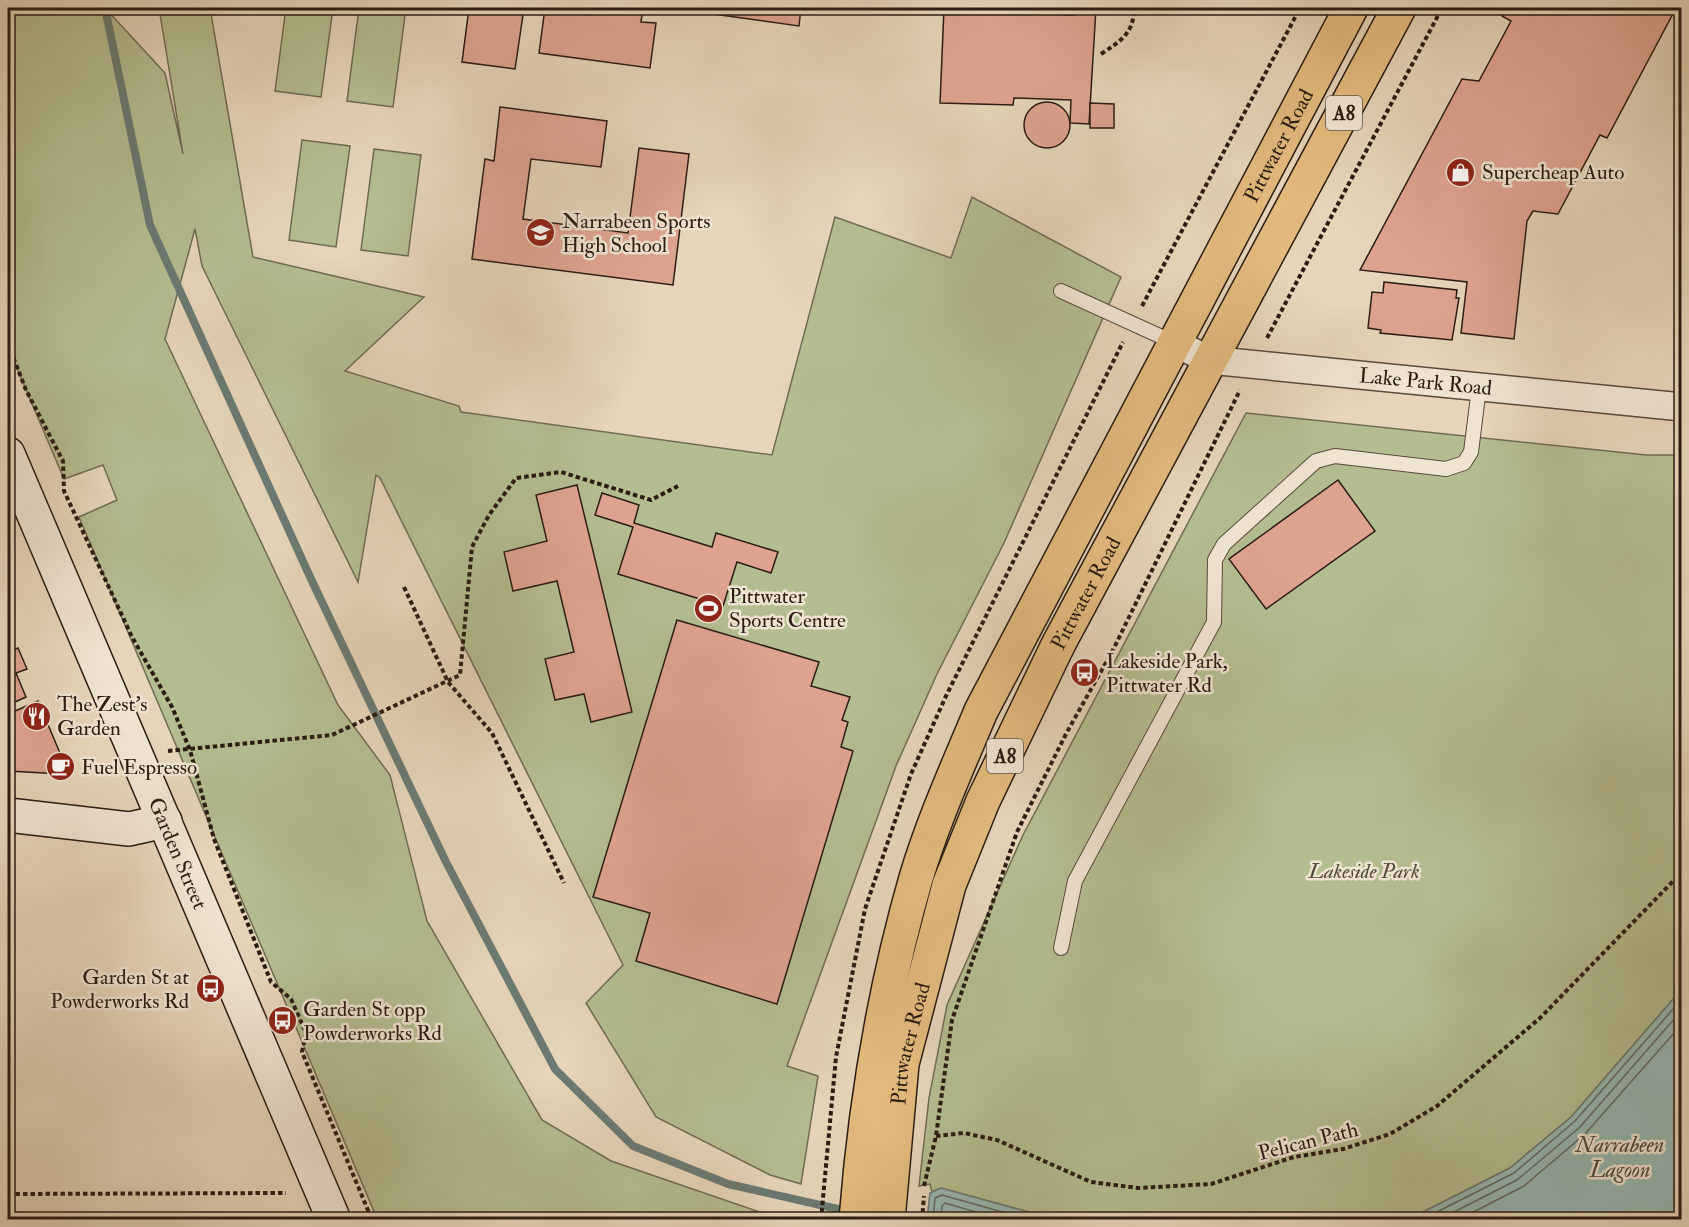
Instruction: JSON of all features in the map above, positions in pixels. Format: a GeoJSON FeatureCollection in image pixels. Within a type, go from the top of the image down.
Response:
{"type":"FeatureCollection","features":[{"type":"Feature","properties":{"kind":"highway","name":"Pittwater Road"},"geometry":{"type":"LineString","coordinates":[[888,1220],[874,1181],[871,1075],[891,975],[917,876],[953,778],[981,711],[1173,342],[1352,8]]}},
{"type":"Feature","properties":{"kind":"highway","name":"Pittwater Road"},"geometry":{"type":"LineString","coordinates":[[856,1220],[874,1181],[949,885],[983,801],[1058,645],[1399,8]]}},
{"type":"Feature","properties":{"kind":"main road","name":"Garden Street"},"geometry":{"type":"LineString","coordinates":[[8,454],[334,1220]]}},
{"type":"Feature","properties":{"kind":"main road"},"geometry":{"type":"LineString","coordinates":[[8,815],[129,829],[165,821]]}},
{"type":"Feature","properties":{"kind":"street","name":"Lake Park Road"},"geometry":{"type":"LineString","coordinates":[[1173,342],[1209,360],[1682,407]]}},
{"type":"Feature","properties":{"kind":"lane"},"geometry":{"type":"LineString","coordinates":[[1061,291],[1173,342]]}},
{"type":"Feature","properties":{"kind":"lane"},"geometry":{"type":"LineString","coordinates":[[1061,948],[1075,881],[1214,621],[1215,560],[1224,544],[1316,461],[1335,456],[1446,469],[1464,463],[1471,452],[1479,388]]}},
{"type":"Feature","properties":{"kind":"path"},"geometry":{"type":"LineString","coordinates":[[1101,54],[1121,41],[1134,23],[1134,8]]}},
{"type":"Feature","properties":{"kind":"path"},"geometry":{"type":"LineString","coordinates":[[922,1220],[924,1186],[936,1137],[952,1020],[1017,832],[1067,732],[1113,650],[1251,364],[1442,8]]}},
{"type":"Feature","properties":{"kind":"path"},"geometry":{"type":"LineString","coordinates":[[8,344],[26,390],[63,461],[64,491],[132,638],[172,707],[190,750],[214,839],[271,982],[291,999],[306,1033],[302,1052],[372,1220]]}},
{"type":"Feature","properties":{"kind":"path"},"geometry":{"type":"LineString","coordinates":[[168,751],[332,735],[438,688],[460,675],[472,548],[489,515],[516,478],[561,472],[651,500],[678,486]]}},
{"type":"Feature","properties":{"kind":"path"},"geometry":{"type":"LineString","coordinates":[[404,587],[448,682],[492,733],[564,883]]}},
{"type":"Feature","properties":{"kind":"path","name":"Pelican Path"},"geometry":{"type":"LineString","coordinates":[[936,1137],[964,1133],[997,1140],[1091,1182],[1138,1188],[1211,1184],[1294,1157],[1343,1149],[1390,1134],[1437,1106],[1540,1018],[1682,872]]}},
{"type":"Feature","properties":{"kind":"path"},"geometry":{"type":"LineString","coordinates":[[822,1220],[825,1178]]}},
{"type":"Feature","properties":{"kind":"path"},"geometry":{"type":"LineString","coordinates":[[8,1194],[285,1193]]}},
{"type":"Feature","properties":{"kind":"green space"},"geometry":{"type":"Polygon","coordinates":[[[8,8],[105,8],[165,73],[183,154],[159,8],[210,8],[253,257],[424,297],[345,371],[459,406],[461,412],[772,455],[835,217],[951,258],[972,197],[1121,277],[1004,543],[937,674],[896,766],[787,1066],[818,1076],[801,1184],[770,1175],[656,1117],[586,1003],[623,965],[380,478],[376,475],[358,582],[202,266],[195,229],[165,339],[338,705],[390,775],[427,921],[542,1120],[611,1161],[780,1219],[417,1220],[376,1216],[79,517],[117,500],[103,465],[64,479],[8,347],[8,8]]]}},
{"type":"Feature","properties":{"kind":"green space"},"geometry":{"type":"Polygon","coordinates":[[[286,8],[333,8],[321,97],[275,91],[286,8]]]}},
{"type":"Feature","properties":{"kind":"green space"},"geometry":{"type":"Polygon","coordinates":[[[359,8],[406,8],[393,107],[347,101],[359,8]]]}},
{"type":"Feature","properties":{"kind":"green space"},"geometry":{"type":"Polygon","coordinates":[[[302,140],[350,146],[336,247],[289,240],[302,140]]]}},
{"type":"Feature","properties":{"kind":"green space"},"geometry":{"type":"Polygon","coordinates":[[[374,149],[421,155],[408,256],[361,250],[374,149]]]}},
{"type":"Feature","properties":{"kind":"green space","name":"Lakeside Park"},"geometry":{"type":"Polygon","coordinates":[[[1246,413],[1646,455],[1681,455],[1681,990],[1571,1117],[1510,1168],[1417,1215],[1391,1219],[1054,1219],[941,1188],[932,1192],[930,1184],[919,1186],[929,1098],[947,1005],[1023,835],[1246,413]]]}},
{"type":"Feature","properties":{"kind":"water","name":"Narrabeen Lagoon"},"geometry":{"type":"Polygon","coordinates":[[[1681,990],[1681,1219],[1391,1219],[1417,1215],[1510,1168],[1571,1117],[1681,990]]]}},
{"type":"Feature","properties":{"kind":"water"},"geometry":{"type":"Polygon","coordinates":[[[941,1188],[1054,1219],[927,1219],[930,1193],[941,1188]]]}},
{"type":"Feature","properties":{"kind":"building"},"geometry":{"type":"Polygon","coordinates":[[[469,8],[524,8],[515,69],[462,62],[469,8]]]}},
{"type":"Feature","properties":{"kind":"building"},"geometry":{"type":"Polygon","coordinates":[[[545,8],[590,15],[591,8],[643,8],[641,22],[656,23],[650,68],[539,53],[545,8]]]}},
{"type":"Feature","properties":{"kind":"building"},"geometry":{"type":"Polygon","coordinates":[[[700,8],[801,8],[799,26],[699,12],[700,8]]]}},
{"type":"Feature","properties":{"kind":"building"},"geometry":{"type":"Polygon","coordinates":[[[944,8],[1014,8],[1014,13],[1074,15],[1074,8],[1096,8],[1089,124],[1070,123],[1071,100],[1014,98],[1013,105],[940,103],[944,8]]]}},
{"type":"Feature","properties":{"kind":"building"},"geometry":{"type":"Polygon","coordinates":[[[1507,8],[1676,8],[1607,138],[1600,135],[1558,214],[1533,211],[1527,221],[1514,339],[1461,333],[1467,282],[1360,270],[1462,79],[1479,81],[1511,21],[1502,16],[1507,8]]]}},
{"type":"Feature","properties":{"kind":"building"},"geometry":{"type":"Polygon","coordinates":[[[1047,102],[1063,109],[1070,125],[1063,141],[1047,148],[1031,141],[1024,125],[1031,109],[1047,102]]]}},
{"type":"Feature","properties":{"kind":"building"},"geometry":{"type":"Polygon","coordinates":[[[1090,103],[1114,104],[1114,128],[1090,128],[1090,103]]]}},
{"type":"Feature","properties":{"kind":"building"},"geometry":{"type":"Polygon","coordinates":[[[500,107],[607,121],[601,167],[531,159],[523,219],[628,233],[639,148],[689,154],[673,285],[472,259],[485,159],[494,161],[500,107]]]}},
{"type":"Feature","properties":{"kind":"building"},"geometry":{"type":"Polygon","coordinates":[[[1384,282],[1457,290],[1456,298],[1459,298],[1452,340],[1380,333],[1381,330],[1368,328],[1372,292],[1383,293],[1384,282]]]}},
{"type":"Feature","properties":{"kind":"building"},"geometry":{"type":"Polygon","coordinates":[[[1338,480],[1375,531],[1266,609],[1229,559],[1338,480]]]}},
{"type":"Feature","properties":{"kind":"building"},"geometry":{"type":"Polygon","coordinates":[[[577,485],[632,712],[591,722],[584,694],[555,700],[545,659],[574,652],[557,581],[513,591],[504,552],[547,541],[536,495],[577,485]]]}},
{"type":"Feature","properties":{"kind":"building"},"geometry":{"type":"Polygon","coordinates":[[[602,493],[639,505],[634,523],[712,547],[716,533],[778,552],[771,573],[737,562],[723,606],[618,574],[633,527],[595,515],[602,493]]]}},
{"type":"Feature","properties":{"kind":"building"},"geometry":{"type":"Polygon","coordinates":[[[677,620],[819,662],[811,686],[850,697],[842,720],[848,722],[841,747],[853,751],[777,1004],[636,961],[650,913],[593,897],[677,620]]]}},
{"type":"Feature","properties":{"kind":"building"},"geometry":{"type":"Polygon","coordinates":[[[18,648],[27,669],[16,673],[26,697],[8,705],[8,652],[18,648]]]}},
{"type":"Feature","properties":{"kind":"building"},"geometry":{"type":"Polygon","coordinates":[[[38,701],[65,765],[62,774],[8,771],[8,714],[38,701]]]}},
{"type":"Feature","properties":{"kind":"waterway"},"geometry":{"type":"LineString","coordinates":[[105,8],[150,225],[311,579],[446,862],[555,1069],[633,1146],[728,1184],[851,1212]]}},
{"type":"Feature","properties":{"kind":"place","name":"Supercheap Auto"},"geometry":{"type":"Point","coordinates":[1461,172]}},
{"type":"Feature","properties":{"kind":"place","name":"Narrabeen Sports High School"},"geometry":{"type":"Point","coordinates":[541,233]}},
{"type":"Feature","properties":{"kind":"place","name":"Pittwater Sports Centre"},"geometry":{"type":"Point","coordinates":[708,608]}},
{"type":"Feature","properties":{"kind":"place","name":"Lakeside Park, Pittwater Rd"},"geometry":{"type":"Point","coordinates":[1085,673]}},
{"type":"Feature","properties":{"kind":"place","name":"The Zest's Garden"},"geometry":{"type":"Point","coordinates":[36,716]}},
{"type":"Feature","properties":{"kind":"place","name":"Fuel Espresso"},"geometry":{"type":"Point","coordinates":[60,767]}},
{"type":"Feature","properties":{"kind":"place","name":"Garden St at Powderworks Rd"},"geometry":{"type":"Point","coordinates":[210,989]}},
{"type":"Feature","properties":{"kind":"place","name":"Garden St opp Powderworks Rd"},"geometry":{"type":"Point","coordinates":[282,1021]}}]}
